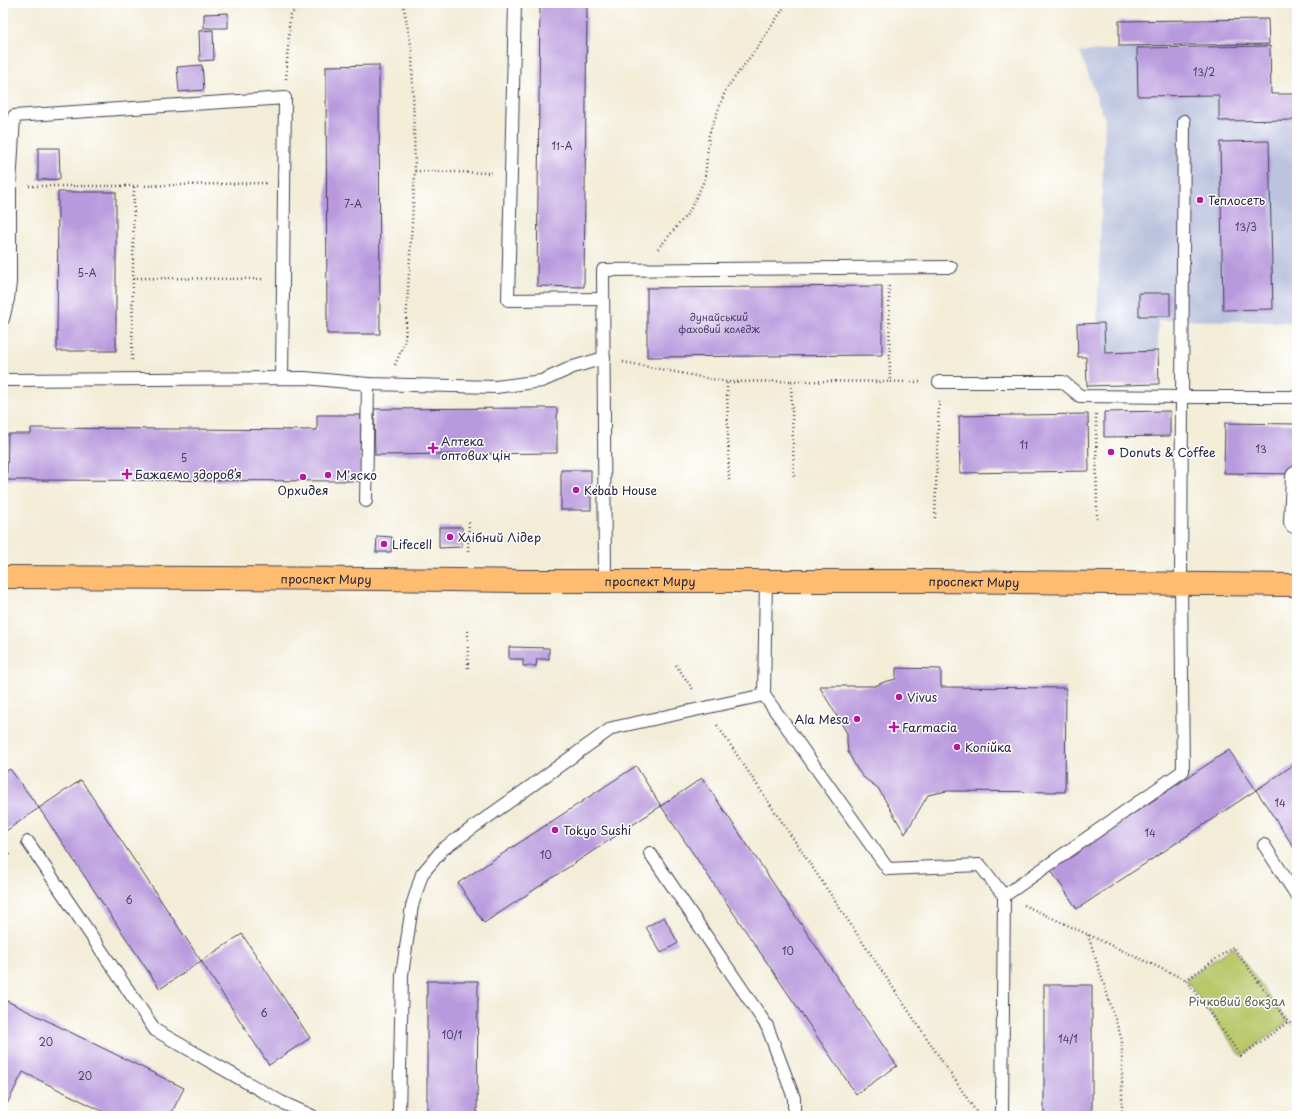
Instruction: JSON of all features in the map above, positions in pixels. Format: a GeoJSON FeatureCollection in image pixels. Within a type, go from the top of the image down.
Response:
{"type":"FeatureCollection","features":[{"type":"Feature","properties":{"kind":"main road","name":"проспект Миру"},"geometry":{"type":"LineString","coordinates":[[3,577],[604,581],[766,580],[1297,585]]}},
{"type":"Feature","properties":{"kind":"street"},"geometry":{"type":"LineString","coordinates":[[1297,477],[1295,522],[1297,522]]}},
{"type":"Feature","properties":{"kind":"lane"},"geometry":{"type":"LineString","coordinates":[[515,3],[508,300],[603,299]]}},
{"type":"Feature","properties":{"kind":"lane"},"geometry":{"type":"LineString","coordinates":[[3,319],[10,282],[10,186],[14,116],[285,98],[282,378]]}},
{"type":"Feature","properties":{"kind":"lane"},"geometry":{"type":"LineString","coordinates":[[1004,896],[1183,771],[1181,583],[1184,121]]}},
{"type":"Feature","properties":{"kind":"lane"},"geometry":{"type":"LineString","coordinates":[[604,581],[603,270],[951,267]]}},
{"type":"Feature","properties":{"kind":"lane"},"geometry":{"type":"LineString","coordinates":[[3,380],[305,378],[368,384],[496,387],[542,380],[573,367],[604,358]]}},
{"type":"Feature","properties":{"kind":"lane"},"geometry":{"type":"LineString","coordinates":[[939,382],[1063,382],[1080,396],[1297,397]]}},
{"type":"Feature","properties":{"kind":"lane"},"geometry":{"type":"LineString","coordinates":[[366,501],[368,384]]}},
{"type":"Feature","properties":{"kind":"lane"},"geometry":{"type":"LineString","coordinates":[[766,580],[764,695],[888,869],[980,865],[1004,896],[1002,1116]]}},
{"type":"Feature","properties":{"kind":"lane"},"geometry":{"type":"LineString","coordinates":[[399,1116],[402,975],[412,906],[422,874],[443,849],[612,728],[764,695]]}},
{"type":"Feature","properties":{"kind":"lane"},"geometry":{"type":"LineString","coordinates":[[28,842],[154,1030],[281,1102],[312,1116]]}},
{"type":"Feature","properties":{"kind":"lane"},"geometry":{"type":"LineString","coordinates":[[1264,845],[1297,896]]}},
{"type":"Feature","properties":{"kind":"lane"},"geometry":{"type":"LineString","coordinates":[[650,853],[768,1026],[794,1098],[794,1116]]}},
{"type":"Feature","properties":{"kind":"path"},"geometry":{"type":"LineString","coordinates":[[285,98],[290,15],[302,3]]}},
{"type":"Feature","properties":{"kind":"path"},"geometry":{"type":"LineString","coordinates":[[368,384],[390,374],[405,341],[415,171],[412,50],[403,3]]}},
{"type":"Feature","properties":{"kind":"path"},"geometry":{"type":"LineString","coordinates":[[635,270],[660,247],[689,212],[705,179],[709,134],[726,89],[786,3]]}},
{"type":"Feature","properties":{"kind":"path"},"geometry":{"type":"LineString","coordinates":[[415,171],[511,173]]}},
{"type":"Feature","properties":{"kind":"path"},"geometry":{"type":"LineString","coordinates":[[10,186],[134,186],[284,183]]}},
{"type":"Feature","properties":{"kind":"path"},"geometry":{"type":"LineString","coordinates":[[132,379],[134,186]]}},
{"type":"Feature","properties":{"kind":"path"},"geometry":{"type":"LineString","coordinates":[[889,268],[890,382]]}},
{"type":"Feature","properties":{"kind":"path"},"geometry":{"type":"LineString","coordinates":[[133,278],[283,279]]}},
{"type":"Feature","properties":{"kind":"path"},"geometry":{"type":"LineString","coordinates":[[604,358],[726,382],[939,382],[936,518]]}},
{"type":"Feature","properties":{"kind":"path"},"geometry":{"type":"LineString","coordinates":[[791,381],[794,477]]}},
{"type":"Feature","properties":{"kind":"path"},"geometry":{"type":"LineString","coordinates":[[726,382],[728,480]]}},
{"type":"Feature","properties":{"kind":"path"},"geometry":{"type":"LineString","coordinates":[[1096,396],[1097,520]]}},
{"type":"Feature","properties":{"kind":"path"},"geometry":{"type":"LineString","coordinates":[[468,551],[469,520]]}},
{"type":"Feature","properties":{"kind":"path"},"geometry":{"type":"LineString","coordinates":[[468,631],[468,668]]}},
{"type":"Feature","properties":{"kind":"path"},"geometry":{"type":"LineString","coordinates":[[676,665],[694,692]]}},
{"type":"Feature","properties":{"kind":"path"},"geometry":{"type":"LineString","coordinates":[[716,725],[979,1116]]}},
{"type":"Feature","properties":{"kind":"path"},"geometry":{"type":"LineString","coordinates":[[1004,896],[1186,980],[1241,1056],[1288,1022]]}},
{"type":"Feature","properties":{"kind":"path"},"geometry":{"type":"LineString","coordinates":[[1088,935],[1122,1040],[1122,1116]]}},
{"type":"Feature","properties":{"kind":"path"},"geometry":{"type":"LineString","coordinates":[[1186,980],[1233,947],[1288,1022],[1297,1027]]}},
{"type":"Feature","properties":{"kind":"shaded area","name":"Теплосеть"},"geometry":{"type":"Polygon","coordinates":[[[1270,46],[1271,94],[1297,94],[1297,322],[1158,320],[1158,351],[1105,353],[1104,323],[1097,323],[1105,120],[1080,52],[1137,48],[1270,46]]]}},
{"type":"Feature","properties":{"kind":"green space","name":"Річковий вокзал"},"geometry":{"type":"Polygon","coordinates":[[[1233,947],[1288,1022],[1241,1056],[1186,980],[1233,947]]]}},
{"type":"Feature","properties":{"kind":"building"},"geometry":{"type":"Polygon","coordinates":[[[540,3],[587,3],[584,287],[537,286],[540,3]]]}},
{"type":"Feature","properties":{"kind":"building"},"geometry":{"type":"Polygon","coordinates":[[[228,13],[228,28],[204,28],[204,14],[228,13]]]}},
{"type":"Feature","properties":{"kind":"building"},"geometry":{"type":"Polygon","coordinates":[[[1268,19],[1269,44],[1119,46],[1119,21],[1268,19]]]}},
{"type":"Feature","properties":{"kind":"building"},"geometry":{"type":"Polygon","coordinates":[[[213,30],[214,60],[200,61],[199,31],[213,30]]]}},
{"type":"Feature","properties":{"kind":"building"},"geometry":{"type":"Polygon","coordinates":[[[1270,46],[1271,94],[1297,94],[1297,120],[1219,121],[1219,95],[1138,96],[1137,48],[1270,46]]]}},
{"type":"Feature","properties":{"kind":"building"},"geometry":{"type":"Polygon","coordinates":[[[202,65],[204,90],[179,92],[177,67],[202,65]]]}},
{"type":"Feature","properties":{"kind":"building"},"geometry":{"type":"Polygon","coordinates":[[[379,65],[380,334],[327,334],[326,66],[379,65]]]}},
{"type":"Feature","properties":{"kind":"building"},"geometry":{"type":"Polygon","coordinates":[[[1269,141],[1273,309],[1223,310],[1220,142],[1269,141]]]}},
{"type":"Feature","properties":{"kind":"building"},"geometry":{"type":"Polygon","coordinates":[[[38,148],[59,148],[60,179],[38,180],[38,148]]]}},
{"type":"Feature","properties":{"kind":"building"},"geometry":{"type":"Polygon","coordinates":[[[58,192],[116,192],[116,351],[57,351],[58,192]]]}},
{"type":"Feature","properties":{"kind":"building"},"geometry":{"type":"Polygon","coordinates":[[[882,286],[882,355],[647,357],[647,288],[882,286]]]}},
{"type":"Feature","properties":{"kind":"building"},"geometry":{"type":"Polygon","coordinates":[[[1139,293],[1170,293],[1170,316],[1139,316],[1139,293]]]}},
{"type":"Feature","properties":{"kind":"building"},"geometry":{"type":"Polygon","coordinates":[[[1104,323],[1105,353],[1158,351],[1159,384],[1087,386],[1086,357],[1078,357],[1077,324],[1104,323]]]}},
{"type":"Feature","properties":{"kind":"building"},"geometry":{"type":"Polygon","coordinates":[[[557,408],[557,453],[375,455],[374,409],[557,408]]]}},
{"type":"Feature","properties":{"kind":"building"},"geometry":{"type":"Polygon","coordinates":[[[1170,411],[1170,436],[1104,437],[1104,412],[1170,411]]]}},
{"type":"Feature","properties":{"kind":"building"},"geometry":{"type":"Polygon","coordinates":[[[1088,414],[1089,471],[960,473],[959,416],[1088,414]]]}},
{"type":"Feature","properties":{"kind":"building"},"geometry":{"type":"Polygon","coordinates":[[[317,415],[361,415],[361,481],[7,480],[8,434],[31,434],[31,428],[317,430],[317,415]]]}},
{"type":"Feature","properties":{"kind":"building"},"geometry":{"type":"Polygon","coordinates":[[[1225,423],[1297,424],[1297,474],[1224,473],[1225,423]]]}},
{"type":"Feature","properties":{"kind":"building","name":"Kebab House"},"geometry":{"type":"Polygon","coordinates":[[[561,470],[591,470],[591,510],[561,510],[561,470]]]}},
{"type":"Feature","properties":{"kind":"building","name":"Хлібний Лідер"},"geometry":{"type":"Polygon","coordinates":[[[439,527],[462,527],[462,547],[439,548],[439,527]]]}},
{"type":"Feature","properties":{"kind":"building","name":"Lifecell"},"geometry":{"type":"Polygon","coordinates":[[[377,536],[392,537],[391,552],[376,552],[377,536]]]}},
{"type":"Feature","properties":{"kind":"building"},"geometry":{"type":"Polygon","coordinates":[[[509,647],[549,648],[549,659],[537,659],[536,666],[523,666],[523,659],[509,659],[509,647]]]}},
{"type":"Feature","properties":{"kind":"building","name":"Копійка"},"geometry":{"type":"Polygon","coordinates":[[[896,668],[941,669],[941,687],[1066,688],[1065,792],[947,791],[928,795],[905,834],[878,788],[863,777],[857,769],[848,752],[847,733],[819,686],[875,686],[896,679],[896,668]]]}},
{"type":"Feature","properties":{"kind":"building"},"geometry":{"type":"Polygon","coordinates":[[[1229,750],[1256,790],[1077,909],[1050,869],[1229,750]]]}},
{"type":"Feature","properties":{"kind":"building"},"geometry":{"type":"Polygon","coordinates":[[[1295,764],[1297,767],[1297,852],[1256,790],[1295,764]]]}},
{"type":"Feature","properties":{"kind":"building"},"geometry":{"type":"Polygon","coordinates":[[[636,766],[661,806],[484,923],[458,883],[636,766]]]}},
{"type":"Feature","properties":{"kind":"building"},"geometry":{"type":"Polygon","coordinates":[[[10,769],[39,808],[3,833],[3,773],[10,769]]]}},
{"type":"Feature","properties":{"kind":"building"},"geometry":{"type":"Polygon","coordinates":[[[702,778],[897,1066],[856,1094],[661,806],[702,778]]]}},
{"type":"Feature","properties":{"kind":"building"},"geometry":{"type":"Polygon","coordinates":[[[81,780],[201,961],[160,989],[39,808],[81,780]]]}},
{"type":"Feature","properties":{"kind":"building"},"geometry":{"type":"Polygon","coordinates":[[[664,917],[678,943],[661,953],[646,927],[664,917]]]}},
{"type":"Feature","properties":{"kind":"building"},"geometry":{"type":"Polygon","coordinates":[[[242,934],[310,1038],[269,1065],[201,961],[242,934]]]}},
{"type":"Feature","properties":{"kind":"building"},"geometry":{"type":"Polygon","coordinates":[[[427,981],[478,981],[477,1116],[427,1116],[427,981]]]}},
{"type":"Feature","properties":{"kind":"building"},"geometry":{"type":"Polygon","coordinates":[[[1044,985],[1092,985],[1092,1116],[1044,1116],[1044,985]]]}},
{"type":"Feature","properties":{"kind":"building"},"geometry":{"type":"Polygon","coordinates":[[[7,1001],[184,1088],[170,1116],[112,1116],[23,1072],[3,1112],[3,1010],[7,1001]]]}},
{"type":"Feature","properties":{"kind":"place","name":"Теплосеть"},"geometry":{"type":"Point","coordinates":[1200,200]}},
{"type":"Feature","properties":{"kind":"place","name":"Аптека оптових цін"},"geometry":{"type":"Point","coordinates":[433,448]}},
{"type":"Feature","properties":{"kind":"place","name":"Donuts & Coffee"},"geometry":{"type":"Point","coordinates":[1111,452]}},
{"type":"Feature","properties":{"kind":"place","name":"Бажаємо здоровʼя"},"geometry":{"type":"Point","coordinates":[127,474]}},
{"type":"Feature","properties":{"kind":"place","name":"М'яско"},"geometry":{"type":"Point","coordinates":[328,475]}},
{"type":"Feature","properties":{"kind":"place","name":"Орхидея"},"geometry":{"type":"Point","coordinates":[303,477]}},
{"type":"Feature","properties":{"kind":"place","name":"Kebab House"},"geometry":{"type":"Point","coordinates":[576,490]}},
{"type":"Feature","properties":{"kind":"place","name":"Хлібний Лідер"},"geometry":{"type":"Point","coordinates":[450,537]}},
{"type":"Feature","properties":{"kind":"place","name":"Lifecell"},"geometry":{"type":"Point","coordinates":[384,544]}},
{"type":"Feature","properties":{"kind":"place","name":"Vivus"},"geometry":{"type":"Point","coordinates":[899,697]}},
{"type":"Feature","properties":{"kind":"place","name":"Ala Mesa"},"geometry":{"type":"Point","coordinates":[857,719]}},
{"type":"Feature","properties":{"kind":"place","name":"Farmacia"},"geometry":{"type":"Point","coordinates":[894,727]}},
{"type":"Feature","properties":{"kind":"place","name":"Копійка"},"geometry":{"type":"Point","coordinates":[957,747]}},
{"type":"Feature","properties":{"kind":"place","name":"Tokyo Sushi"},"geometry":{"type":"Point","coordinates":[555,830]}}]}
